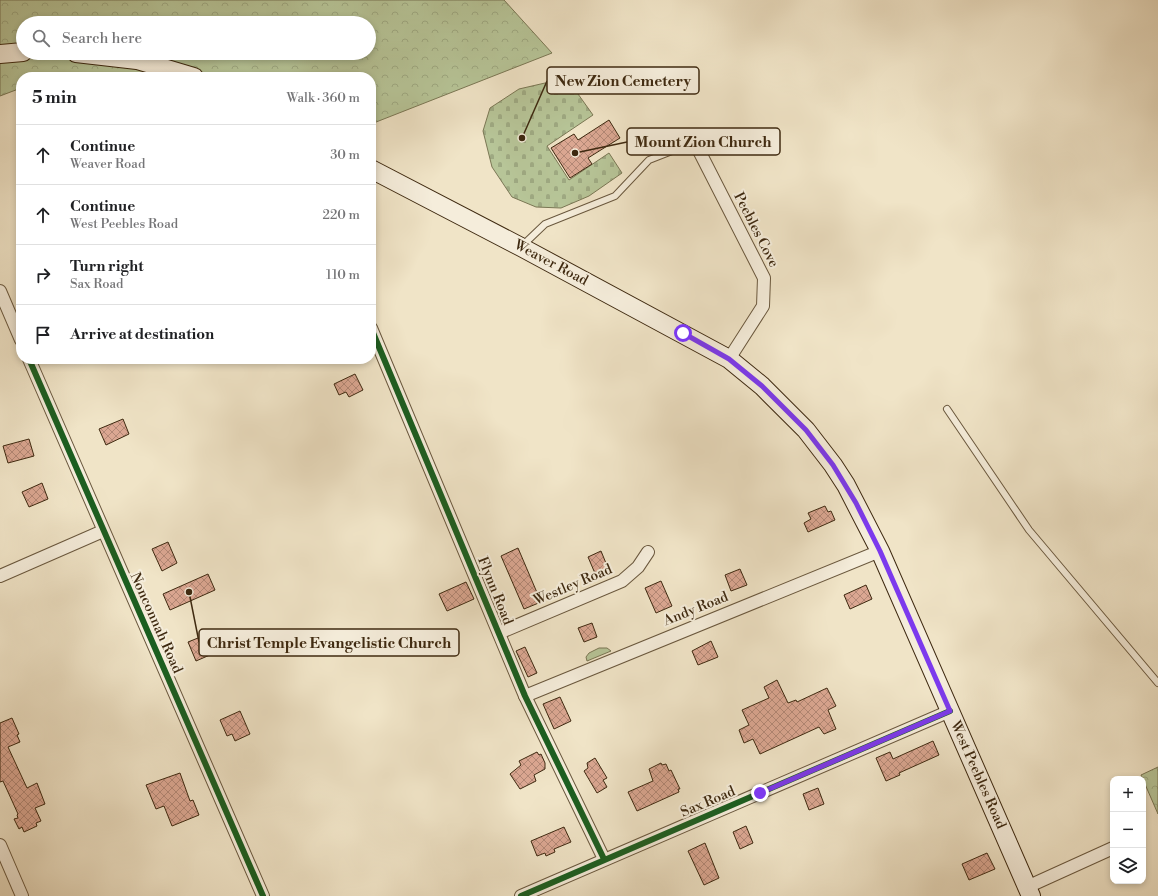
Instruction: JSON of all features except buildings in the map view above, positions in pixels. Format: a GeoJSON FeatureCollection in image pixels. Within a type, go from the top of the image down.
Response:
{"type":"FeatureCollection","features":[{"type":"Feature","properties":{"kind":"main road"},"geometry":{"type":"LineString","coordinates":[[0,54],[16,53]]}},
{"type":"Feature","properties":{"kind":"main road"},"geometry":{"type":"LineString","coordinates":[[137,60],[177,72]]}},
{"type":"Feature","properties":{"kind":"main road","name":"Weaver Road"},"geometry":{"type":"LineString","coordinates":[[376,172],[521,247],[729,359]]}},
{"type":"Feature","properties":{"kind":"main road","name":"West Peebles Road"},"geometry":{"type":"LineString","coordinates":[[729,359],[780,403],[817,444],[846,485],[880,551],[1029,891]]}},
{"type":"Feature","properties":{"kind":"street","name":"Peebles Cove"},"geometry":{"type":"LineString","coordinates":[[693,138],[764,278],[763,306],[729,359]]}},
{"type":"Feature","properties":{"kind":"street"},"geometry":{"type":"LineString","coordinates":[[0,291],[16,328]]}},
{"type":"Feature","properties":{"kind":"street","name":"Flynn Road"},"geometry":{"type":"LineString","coordinates":[[376,340],[525,696],[604,859]]}},
{"type":"Feature","properties":{"kind":"street","name":"Nonconnah Road"},"geometry":{"type":"LineString","coordinates":[[31,364],[263,896]]}},
{"type":"Feature","properties":{"kind":"street"},"geometry":{"type":"LineString","coordinates":[[0,576],[103,531]]}},
{"type":"Feature","properties":{"kind":"street","name":"Andy Road"},"geometry":{"type":"LineString","coordinates":[[525,696],[880,551]]}},
{"type":"Feature","properties":{"kind":"street","name":"Westley Road"},"geometry":{"type":"LineString","coordinates":[[499,633],[622,581],[638,567],[648,552]]}},
{"type":"Feature","properties":{"kind":"street","name":"Sax Road"},"geometry":{"type":"LineString","coordinates":[[521,896],[950,711]]}},
{"type":"Feature","properties":{"kind":"street"},"geometry":{"type":"LineString","coordinates":[[0,845],[22,896]]}},
{"type":"Feature","properties":{"kind":"street"},"geometry":{"type":"LineString","coordinates":[[1029,891],[1110,850]]}},
{"type":"Feature","properties":{"kind":"lane"},"geometry":{"type":"LineString","coordinates":[[521,247],[545,224],[615,196],[648,160],[693,138]]}},
{"type":"Feature","properties":{"kind":"lane"},"geometry":{"type":"LineString","coordinates":[[947,409],[1029,530],[1158,683]]}},
{"type":"Feature","properties":{"kind":"green space"},"geometry":{"type":"Polygon","coordinates":[[[0,0],[504,0],[552,53],[376,122],[376,72],[16,72],[16,90],[0,96],[0,0]]]}},
{"type":"Feature","properties":{"kind":"green space"},"geometry":{"type":"Polygon","coordinates":[[[545,83],[573,87],[593,115],[547,146],[569,180],[609,153],[622,173],[589,196],[561,208],[536,207],[512,197],[492,167],[483,131],[490,108],[519,89],[545,83]]]}},
{"type":"Feature","properties":{"kind":"green space"},"geometry":{"type":"Polygon","coordinates":[[[599,648],[607,648],[611,651],[587,661],[586,657],[589,653],[599,648]]]}},
{"type":"Feature","properties":{"kind":"green space"},"geometry":{"type":"Polygon","coordinates":[[[1158,767],[1158,814],[1146,786],[1146,776],[1141,775],[1158,767]]]}},
{"type":"Feature","properties":{"kind":"cycle path"},"geometry":{"type":"LineString","coordinates":[[376,340],[525,696],[604,859]]}},
{"type":"Feature","properties":{"kind":"cycle path"},"geometry":{"type":"LineString","coordinates":[[31,364],[263,896]]}},
{"type":"Feature","properties":{"kind":"cycle path"},"geometry":{"type":"LineString","coordinates":[[521,896],[950,711]]}},
{"type":"Feature","properties":{"kind":"place","name":"New Zion Cemetery"},"geometry":{"type":"Point","coordinates":[522,138]}},
{"type":"Feature","properties":{"kind":"place","name":"Mount Zion Church"},"geometry":{"type":"Point","coordinates":[575,153]}},
{"type":"Feature","properties":{"kind":"place","name":"Christ Temple Evangelistic Church"},"geometry":{"type":"Point","coordinates":[189,592]}},
{"type":"Feature","properties":{"kind":"route"},"geometry":{"type":"LineString","coordinates":[[683,333],[729,359],[762,386],[806,430],[833,465],[856,503],[880,551],[950,711],[760,793]]}}]}
